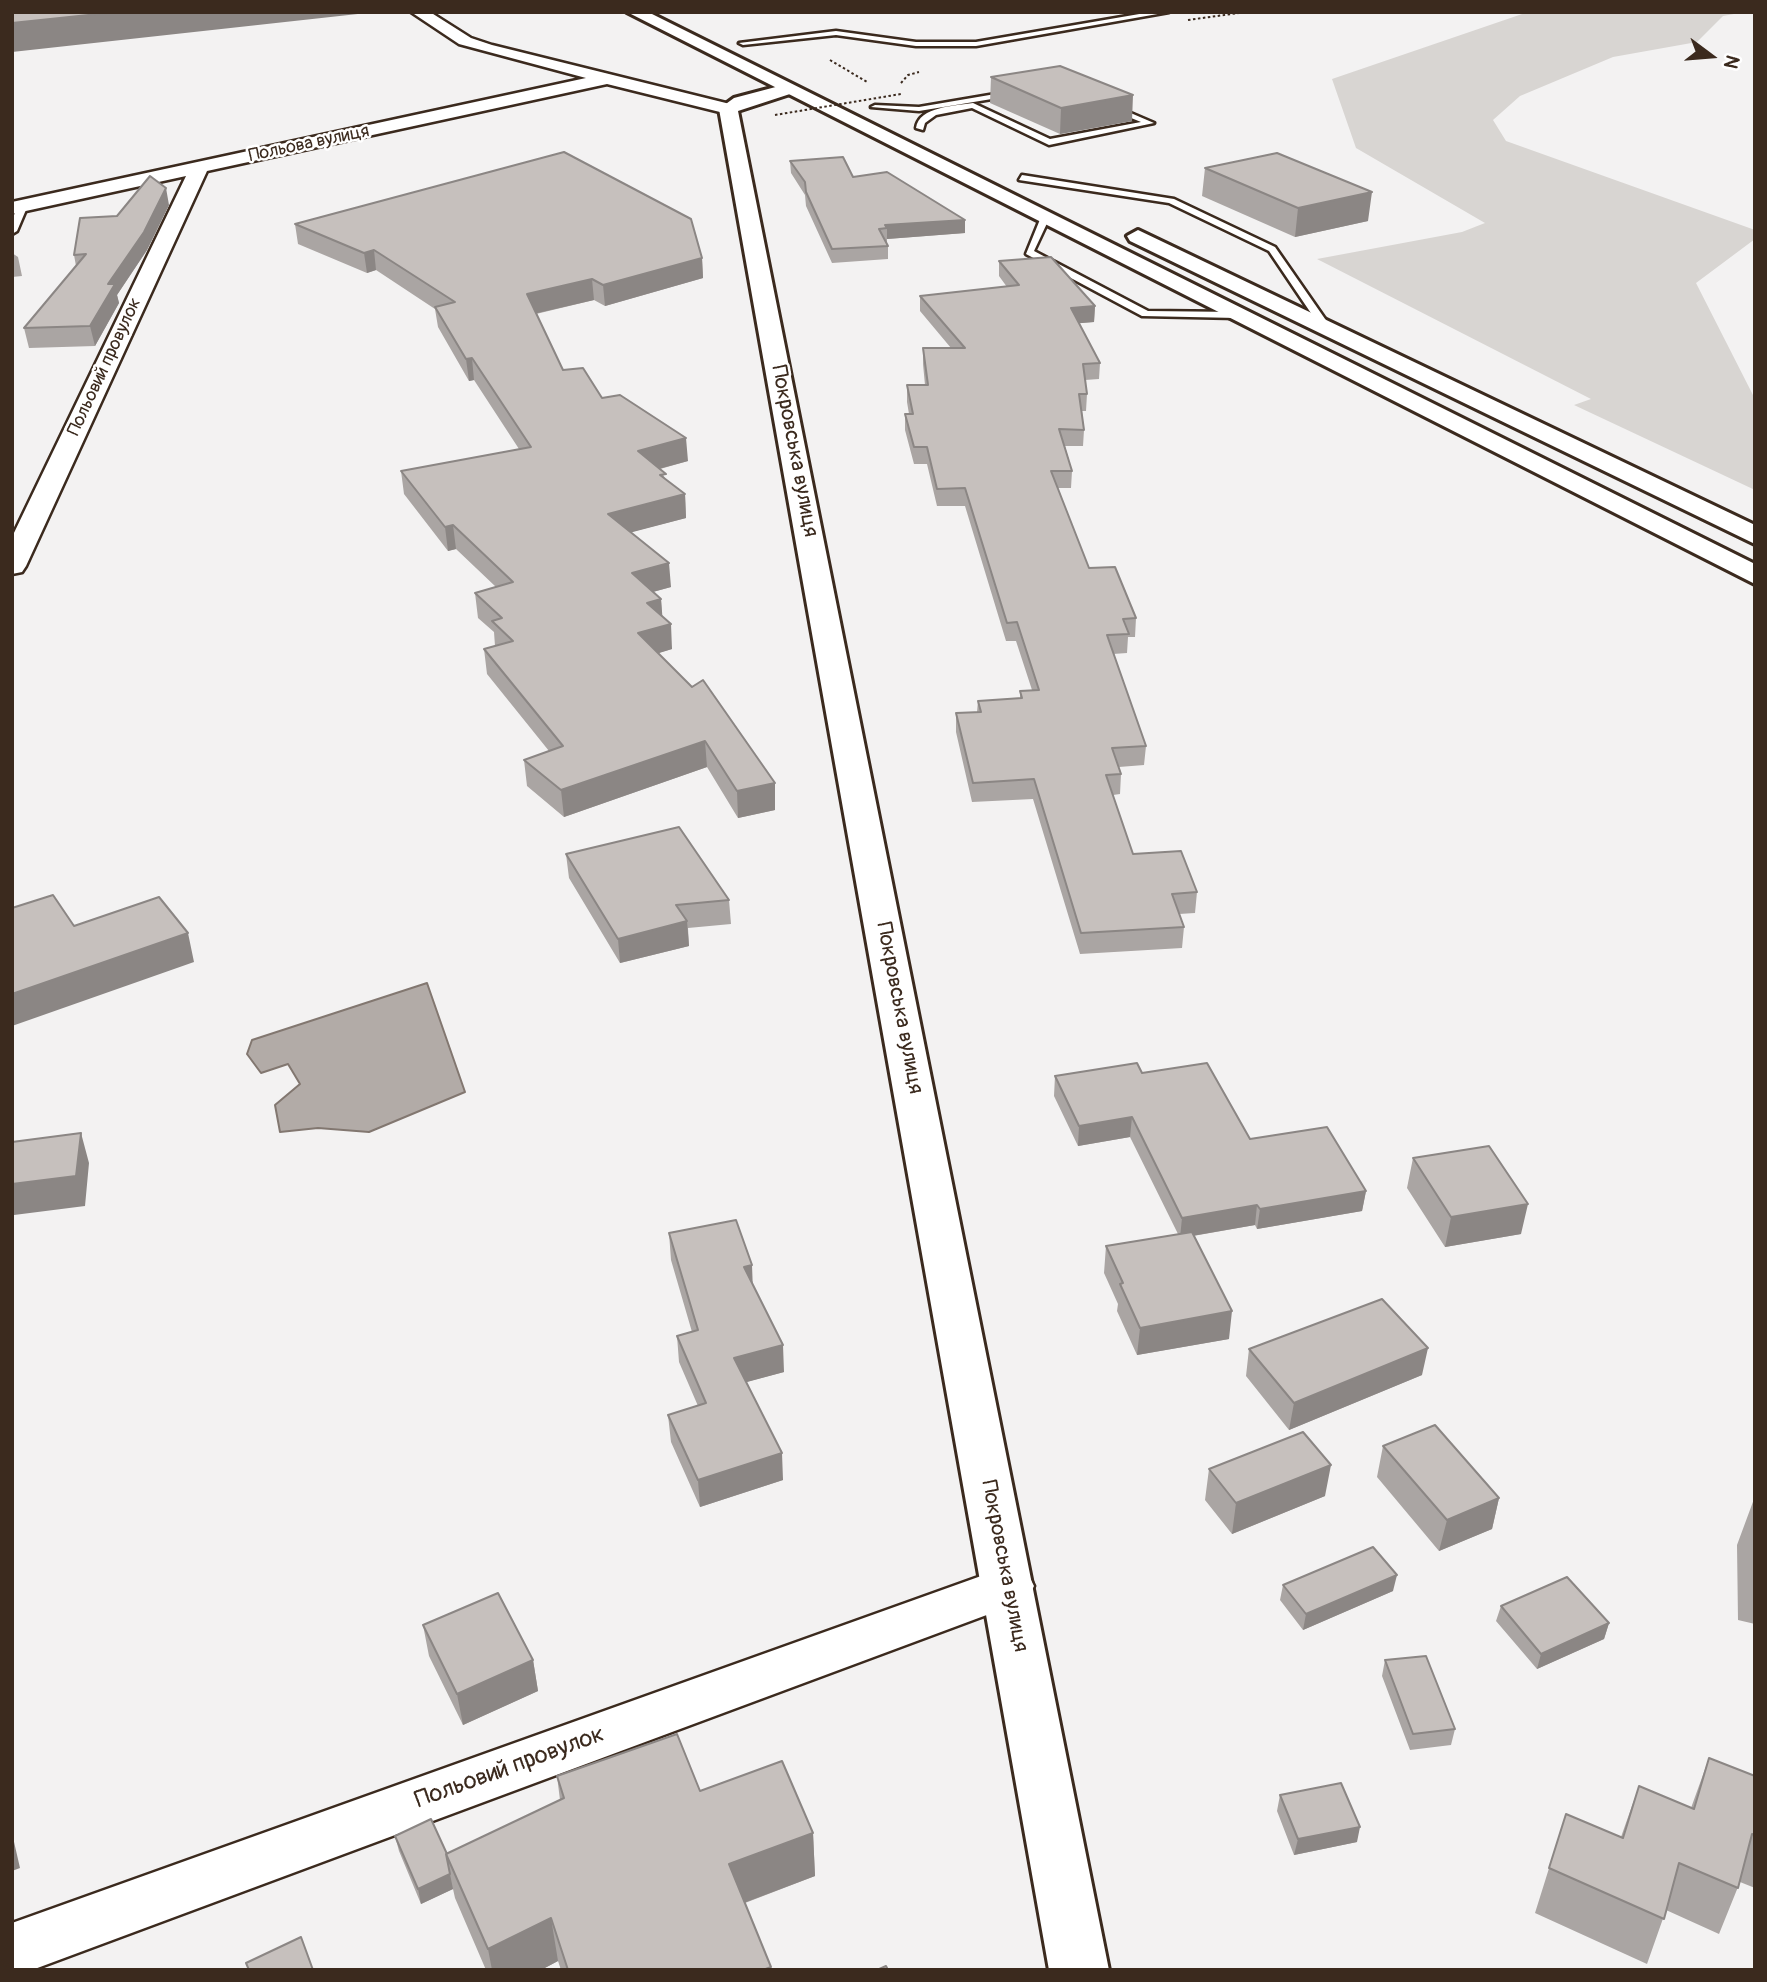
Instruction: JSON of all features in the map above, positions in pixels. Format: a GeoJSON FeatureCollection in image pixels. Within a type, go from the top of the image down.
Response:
{"type":"FeatureCollection","features":[{"type":"Feature","properties":{"kind":"main road"},"geometry":{"type":"LineString","coordinates":[[635,12],[781,102],[1044,219],[1755,575]]}},
{"type":"Feature","properties":{"kind":"main road"},"geometry":{"type":"LineString","coordinates":[[737,40],[768,55]]}},
{"type":"Feature","properties":{"kind":"main road"},"geometry":{"type":"LineString","coordinates":[[728,109],[740,102],[781,102]]}},
{"type":"Feature","properties":{"kind":"main road"},"geometry":{"type":"LineString","coordinates":[[865,102],[943,139]]}},
{"type":"Feature","properties":{"kind":"main road","name":"Покровська вулиця"},"geometry":{"type":"LineString","coordinates":[[728,109],[1009,1586],[1079,1970]]}},
{"type":"Feature","properties":{"kind":"main road"},"geometry":{"type":"LineString","coordinates":[[999,167],[1083,208]]}},
{"type":"Feature","properties":{"kind":"main road"},"geometry":{"type":"LineString","coordinates":[[1119,227],[1755,536]]}},
{"type":"Feature","properties":{"kind":"street"},"geometry":{"type":"LineString","coordinates":[[419,12],[466,41],[728,109]]}},
{"type":"Feature","properties":{"kind":"street","name":"Польова вулиця"},"geometry":{"type":"LineString","coordinates":[[18,206],[605,79]]}},
{"type":"Feature","properties":{"kind":"street","name":"Польовий провулок"},"geometry":{"type":"LineString","coordinates":[[12,566],[199,168]]}},
{"type":"Feature","properties":{"kind":"street","name":"Польовий провулок"},"geometry":{"type":"LineString","coordinates":[[12,1950],[1009,1586]]}},
{"type":"Feature","properties":{"kind":"lane"},"geometry":{"type":"LineString","coordinates":[[737,40],[836,33],[916,44],[976,44],[1166,12]]}},
{"type":"Feature","properties":{"kind":"lane"},"geometry":{"type":"LineString","coordinates":[[865,102],[919,109],[1018,92]]}},
{"type":"Feature","properties":{"kind":"lane"},"geometry":{"type":"LineString","coordinates":[[920,128],[921,122],[933,113],[973,106],[1049,142],[1150,124],[1105,104]]}},
{"type":"Feature","properties":{"kind":"lane"},"geometry":{"type":"LineString","coordinates":[[1022,178],[1171,201],[1272,248],[1327,329]]}},
{"type":"Feature","properties":{"kind":"lane"},"geometry":{"type":"LineString","coordinates":[[12,231],[18,206]]}},
{"type":"Feature","properties":{"kind":"lane"},"geometry":{"type":"LineString","coordinates":[[1044,219],[1030,251],[1146,314],[1237,315]]}},
{"type":"Feature","properties":{"kind":"path"},"geometry":{"type":"LineString","coordinates":[[832,61],[872,83]]}},
{"type":"Feature","properties":{"kind":"path"},"geometry":{"type":"LineString","coordinates":[[781,102],[901,94]]}},
{"type":"Feature","properties":{"kind":"shaded area"},"geometry":{"type":"Polygon","coordinates":[[[1528,12],[1745,12],[1723,16],[1697,42],[1613,57],[1520,96],[1493,120],[1506,141],[1755,230],[1755,239],[1696,283],[1755,399],[1755,490],[1574,405],[1591,399],[1317,259],[1462,232],[1485,223],[1356,148],[1332,79],[1528,12]]]}},
{"type":"Feature","properties":{"kind":"shaded area"},"geometry":{"type":"Polygon","coordinates":[[[427,983],[465,1092],[369,1132],[318,1128],[280,1132],[275,1105],[300,1084],[288,1064],[261,1073],[247,1054],[252,1040],[427,983]]]}},
{"type":"Feature","properties":{"kind":"building"},"geometry":{"type":"Polygon","coordinates":[[[12,12],[117,12],[12,23],[12,12]]]}},
{"type":"Feature","properties":{"kind":"building"},"geometry":{"type":"Polygon","coordinates":[[[1060,66],[1133,95],[1061,108],[991,77],[1060,66]]]}},
{"type":"Feature","properties":{"kind":"building"},"geometry":{"type":"Polygon","coordinates":[[[564,152],[691,219],[702,258],[603,285],[592,279],[527,294],[563,370],[583,368],[602,398],[620,395],[686,438],[638,451],[666,474],[660,475],[685,494],[608,514],[669,563],[632,573],[661,599],[647,603],[671,624],[638,633],[692,687],[703,680],[775,783],[737,791],[705,741],[561,790],[524,760],[563,746],[484,649],[513,641],[492,621],[502,618],[475,593],[513,582],[453,525],[445,527],[401,471],[531,447],[472,358],[466,359],[435,307],[455,302],[374,250],[364,253],[295,224],[564,152]]]}},
{"type":"Feature","properties":{"kind":"building"},"geometry":{"type":"Polygon","coordinates":[[[1277,153],[1372,192],[1298,208],[1205,168],[1277,153]]]}},
{"type":"Feature","properties":{"kind":"building"},"geometry":{"type":"Polygon","coordinates":[[[843,157],[853,177],[887,172],[965,220],[885,225],[887,228],[879,229],[888,246],[832,249],[806,192],[805,182],[790,161],[843,157]]]}},
{"type":"Feature","properties":{"kind":"building"},"geometry":{"type":"Polygon","coordinates":[[[150,176],[166,188],[144,232],[108,284],[115,284],[90,326],[24,328],[86,254],[74,255],[80,218],[117,216],[150,176]]]}},
{"type":"Feature","properties":{"kind":"building"},"geometry":{"type":"Polygon","coordinates":[[[1051,257],[1095,306],[1071,308],[1100,363],[1083,364],[1087,394],[1079,394],[1084,430],[1059,429],[1072,471],[1051,471],[1089,568],[1115,567],[1136,618],[1123,619],[1129,634],[1107,635],[1146,746],[1112,748],[1121,774],[1106,775],[1133,854],[1181,851],[1197,892],[1172,894],[1184,927],[1081,933],[1034,779],[973,783],[956,713],[981,712],[978,701],[1022,698],[1020,691],[1039,690],[1017,622],[1007,623],[965,488],[937,489],[927,447],[914,447],[905,414],[913,414],[907,385],[928,385],[923,348],[965,348],[920,296],[1019,285],[999,261],[1051,257]]]}},
{"type":"Feature","properties":{"kind":"building"},"geometry":{"type":"Polygon","coordinates":[[[679,827],[729,900],[676,905],[687,921],[618,939],[566,854],[679,827]]]}},
{"type":"Feature","properties":{"kind":"building"},"geometry":{"type":"Polygon","coordinates":[[[53,895],[74,926],[159,897],[188,933],[12,994],[12,908],[53,895]]]}},
{"type":"Feature","properties":{"kind":"building"},"geometry":{"type":"Polygon","coordinates":[[[1137,1063],[1142,1073],[1207,1063],[1250,1139],[1327,1127],[1366,1191],[1260,1209],[1257,1205],[1182,1218],[1132,1117],[1079,1126],[1055,1076],[1137,1063]]]}},
{"type":"Feature","properties":{"kind":"building"},"geometry":{"type":"Polygon","coordinates":[[[81,1133],[76,1176],[12,1184],[12,1142],[81,1133]]]}},
{"type":"Feature","properties":{"kind":"building"},"geometry":{"type":"Polygon","coordinates":[[[1489,1146],[1528,1204],[1451,1217],[1413,1158],[1489,1146]]]}},
{"type":"Feature","properties":{"kind":"building"},"geometry":{"type":"Polygon","coordinates":[[[736,1220],[752,1265],[744,1267],[783,1345],[734,1358],[782,1453],[698,1480],[668,1415],[706,1403],[677,1336],[698,1330],[669,1233],[736,1220]]]}},
{"type":"Feature","properties":{"kind":"building"},"geometry":{"type":"Polygon","coordinates":[[[1192,1232],[1232,1311],[1140,1328],[1106,1246],[1192,1232]]]}},
{"type":"Feature","properties":{"kind":"building"},"geometry":{"type":"Polygon","coordinates":[[[1382,1299],[1428,1348],[1294,1403],[1249,1349],[1382,1299]]]}},
{"type":"Feature","properties":{"kind":"building"},"geometry":{"type":"Polygon","coordinates":[[[1435,1425],[1499,1498],[1447,1520],[1383,1446],[1435,1425]]]}},
{"type":"Feature","properties":{"kind":"building"},"geometry":{"type":"Polygon","coordinates":[[[1303,1432],[1331,1465],[1236,1503],[1209,1469],[1303,1432]]]}},
{"type":"Feature","properties":{"kind":"building"},"geometry":{"type":"Polygon","coordinates":[[[1754,1499],[1755,1499],[1755,1570],[1754,1499]]]}},
{"type":"Feature","properties":{"kind":"building"},"geometry":{"type":"Polygon","coordinates":[[[1373,1547],[1397,1575],[1306,1614],[1283,1585],[1373,1547]]]}},
{"type":"Feature","properties":{"kind":"building"},"geometry":{"type":"Polygon","coordinates":[[[1567,1577],[1609,1623],[1541,1654],[1501,1606],[1567,1577]]]}},
{"type":"Feature","properties":{"kind":"building"},"geometry":{"type":"Polygon","coordinates":[[[498,1593],[533,1660],[457,1694],[423,1625],[498,1593]]]}},
{"type":"Feature","properties":{"kind":"building"},"geometry":{"type":"Polygon","coordinates":[[[1426,1656],[1455,1729],[1413,1734],[1385,1660],[1426,1656]]]}},
{"type":"Feature","properties":{"kind":"building"},"geometry":{"type":"Polygon","coordinates":[[[677,1734],[700,1791],[782,1761],[813,1833],[729,1864],[771,1967],[763,1970],[568,1970],[551,1918],[488,1949],[446,1854],[564,1798],[557,1776],[677,1734]]]}},
{"type":"Feature","properties":{"kind":"building"},"geometry":{"type":"Polygon","coordinates":[[[1709,1758],[1755,1776],[1755,1835],[1752,1834],[1738,1888],[1679,1863],[1664,1919],[1549,1868],[1566,1814],[1623,1838],[1639,1786],[1694,1809],[1709,1758]]]}},
{"type":"Feature","properties":{"kind":"building"},"geometry":{"type":"Polygon","coordinates":[[[1341,1783],[1360,1827],[1298,1839],[1280,1795],[1341,1783]]]}},
{"type":"Feature","properties":{"kind":"building"},"geometry":{"type":"Polygon","coordinates":[[[431,1819],[447,1854],[450,1874],[418,1889],[395,1836],[431,1819]]]}},
{"type":"Feature","properties":{"kind":"building"},"geometry":{"type":"Polygon","coordinates":[[[301,1937],[313,1970],[249,1970],[246,1963],[301,1937]]]}}]}
